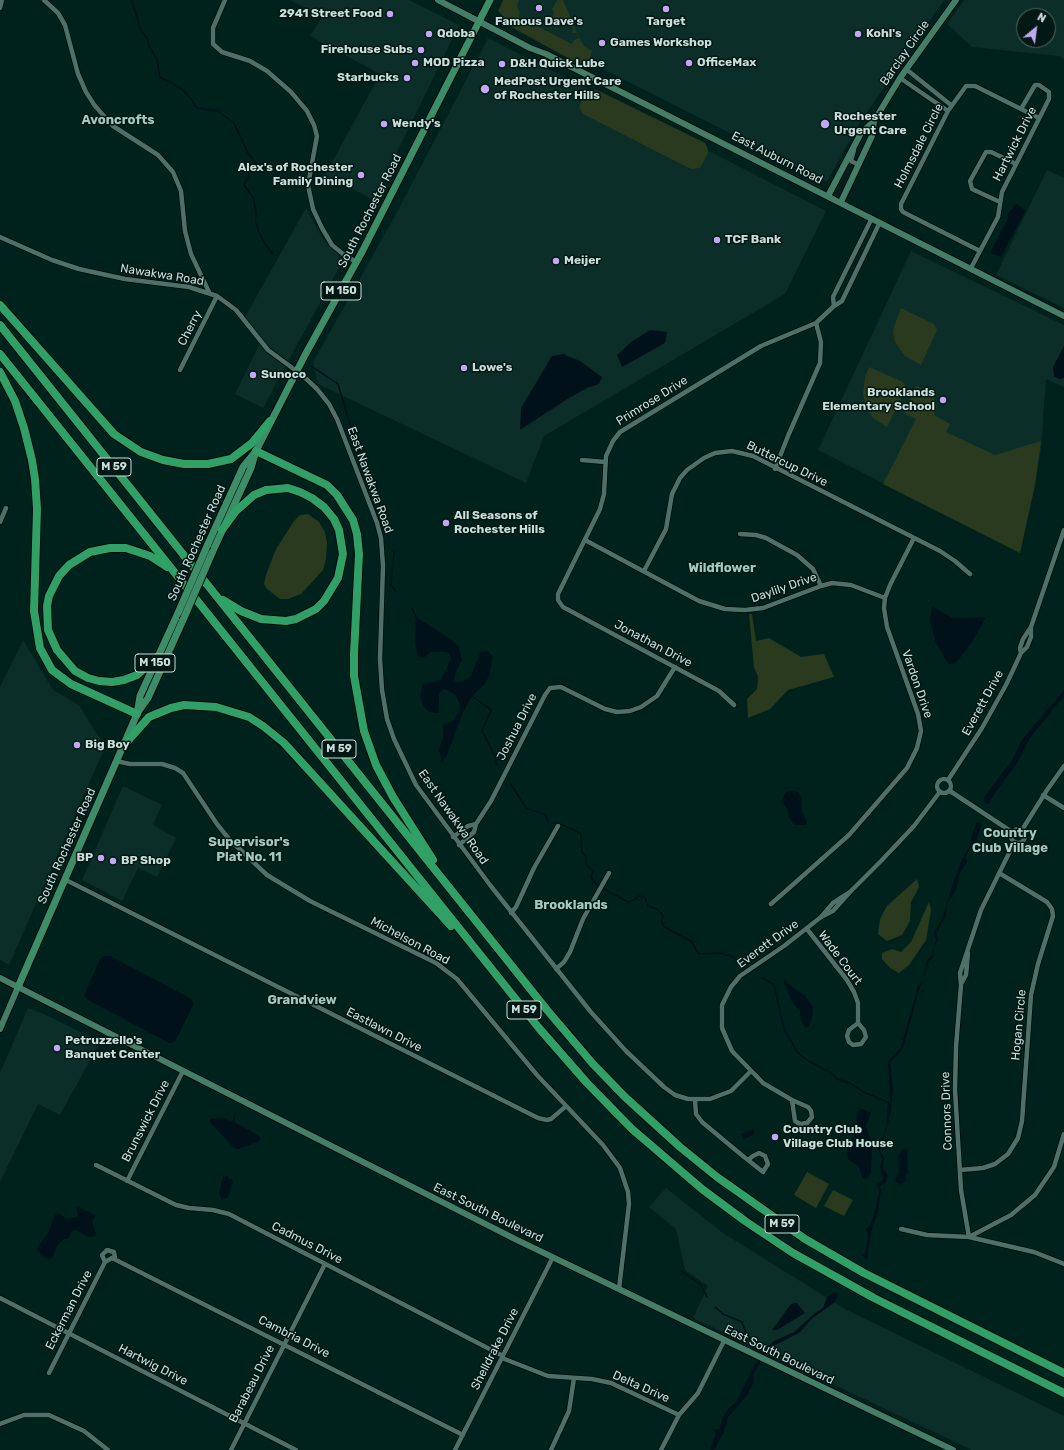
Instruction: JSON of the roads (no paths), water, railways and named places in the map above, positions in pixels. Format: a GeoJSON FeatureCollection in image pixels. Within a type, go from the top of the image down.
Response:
{"type":"FeatureCollection","features":[{"type":"Feature","properties":{"kind":"highway"},"geometry":{"type":"LineString","coordinates":[[0,305],[114,434],[141,452],[163,460],[184,464],[208,464],[231,460],[252,443],[270,421]]}},
{"type":"Feature","properties":{"kind":"highway","name":"M 59"},"geometry":{"type":"LineString","coordinates":[[0,325],[462,904],[564,1030],[609,1081],[663,1133],[717,1178],[767,1214],[843,1262],[1064,1373]]}},
{"type":"Feature","properties":{"kind":"highway","name":"M 59"},"geometry":{"type":"LineString","coordinates":[[0,354],[561,1055],[612,1109],[668,1161],[729,1209],[793,1253],[847,1284],[1064,1393]]}},
{"type":"Feature","properties":{"kind":"highway"},"geometry":{"type":"LineString","coordinates":[[0,372],[15,401],[24,428],[32,460],[35,480],[37,509],[34,612],[40,648],[52,670],[65,681],[137,714]]}},
{"type":"Feature","properties":{"kind":"highway"},"geometry":{"type":"LineString","coordinates":[[256,451],[327,485],[337,495],[353,520],[357,534],[358,554],[354,676],[364,730],[376,765],[393,797],[462,904]]}},
{"type":"Feature","properties":{"kind":"highway"},"geometry":{"type":"LineString","coordinates":[[215,595],[241,611],[261,619],[286,621],[296,619],[316,609],[324,601],[338,578],[342,554],[339,530],[334,519],[324,507],[312,498],[288,488],[266,490],[254,495],[236,511],[222,530]]}},
{"type":"Feature","properties":{"kind":"highway"},"geometry":{"type":"LineString","coordinates":[[157,658],[137,675],[124,680],[99,682],[88,678],[75,671],[57,650],[48,630],[47,606],[53,586],[69,565],[79,557],[100,549],[119,548],[134,550],[150,556],[173,570]]}},
{"type":"Feature","properties":{"kind":"highway"},"geometry":{"type":"LineString","coordinates":[[124,745],[149,717],[160,711],[184,705],[216,707],[231,710],[249,717],[264,726],[284,743],[498,977]]}},
{"type":"Feature","properties":{"kind":"main road","name":"South Rochester Road"},"geometry":{"type":"LineString","coordinates":[[18,988],[116,761],[137,714],[148,698],[251,468],[256,451],[270,421],[356,262],[490,0]]}},
{"type":"Feature","properties":{"kind":"main road","name":"South Rochester Road"},"geometry":{"type":"LineString","coordinates":[[137,714],[140,696],[207,546],[243,467],[256,451]]}},
{"type":"Feature","properties":{"kind":"street"},"geometry":{"type":"LineString","coordinates":[[0,8],[2,0]]}},
{"type":"Feature","properties":{"kind":"street"},"geometry":{"type":"LineString","coordinates":[[44,0],[58,14],[65,25],[78,74],[86,92],[95,106],[120,132],[158,155],[173,172],[181,191],[185,231],[191,254],[208,292]]}},
{"type":"Feature","properties":{"kind":"street"},"geometry":{"type":"LineString","coordinates":[[226,0],[212,28],[213,44],[222,52],[250,61],[267,71],[291,92],[306,111],[314,125],[317,136],[308,185],[313,209],[332,245],[344,255],[356,262]]}},
{"type":"Feature","properties":{"kind":"street","name":"East Auburn Road"},"geometry":{"type":"LineString","coordinates":[[438,0],[530,48],[546,54],[841,202],[1064,316]]}},
{"type":"Feature","properties":{"kind":"street","name":"Barclay Circle"},"geometry":{"type":"LineString","coordinates":[[828,196],[861,132],[874,121],[906,69],[956,0]]}},
{"type":"Feature","properties":{"kind":"street"},"geometry":{"type":"LineString","coordinates":[[906,69],[951,105]]}},
{"type":"Feature","properties":{"kind":"street"},"geometry":{"type":"LineString","coordinates":[[900,78],[948,111]]}},
{"type":"Feature","properties":{"kind":"street","name":"Holmsdale Circle"},"geometry":{"type":"LineString","coordinates":[[980,251],[904,212],[901,209],[900,204],[951,105],[964,88],[971,85],[1039,118]]}},
{"type":"Feature","properties":{"kind":"street","name":"Hartwick Drive"},"geometry":{"type":"LineString","coordinates":[[971,268],[998,217],[1002,192],[1050,96],[1048,89],[1036,85],[1032,87],[1021,109]]}},
{"type":"Feature","properties":{"kind":"street","name":"Barclay Circle"},"geometry":{"type":"LineString","coordinates":[[841,202],[872,136],[874,121]]}},
{"type":"Feature","properties":{"kind":"street","name":"Barclay Circle"},"geometry":{"type":"LineString","coordinates":[[855,145],[851,161],[859,165]]}},
{"type":"Feature","properties":{"kind":"street"},"geometry":{"type":"LineString","coordinates":[[1000,202],[972,189],[970,181],[986,152],[991,152],[1016,164]]}},
{"type":"Feature","properties":{"kind":"street"},"geometry":{"type":"LineString","coordinates":[[834,306],[833,297],[872,218]]}},
{"type":"Feature","properties":{"kind":"street","name":"Primrose Drive"},"geometry":{"type":"LineString","coordinates":[[559,603],[558,594],[603,501],[605,462],[613,441],[630,424],[761,346],[816,323],[834,306],[842,301],[880,222]]}},
{"type":"Feature","properties":{"kind":"street","name":"Nawakwa Road"},"geometry":{"type":"LineString","coordinates":[[0,237],[52,260],[91,272],[125,279],[180,285],[218,296],[236,310],[268,350],[296,371]]}},
{"type":"Feature","properties":{"kind":"street"},"geometry":{"type":"LineString","coordinates":[[846,270],[855,275]]}},
{"type":"Feature","properties":{"kind":"street","name":"Cherry"},"geometry":{"type":"LineString","coordinates":[[180,370],[218,296]]}},
{"type":"Feature","properties":{"kind":"street"},"geometry":{"type":"LineString","coordinates":[[775,469],[820,363],[821,342],[816,323]]}},
{"type":"Feature","properties":{"kind":"street","name":"East Nawakwa Road"},"geometry":{"type":"LineString","coordinates":[[296,371],[313,385],[333,411],[377,523],[381,538],[383,560],[380,659],[382,690],[387,719],[403,760],[416,785],[459,845],[556,969],[612,1036],[658,1082],[675,1095],[695,1100],[714,1098],[731,1091],[751,1071]]}},
{"type":"Feature","properties":{"kind":"street","name":"Buttercup Drive"},"geometry":{"type":"LineString","coordinates":[[644,572],[666,529],[674,488],[684,473],[692,465],[715,453],[732,451],[749,454],[775,469],[914,538],[951,558],[970,574]]}},
{"type":"Feature","properties":{"kind":"street"},"geometry":{"type":"LineString","coordinates":[[582,460],[605,462]]}},
{"type":"Feature","properties":{"kind":"street"},"geometry":{"type":"LineString","coordinates":[[0,522],[6,508]]}},
{"type":"Feature","properties":{"kind":"street","name":"Everett Drive"},"geometry":{"type":"LineString","coordinates":[[948,780],[986,722],[1021,653],[1021,644],[1031,627],[1064,530]]}},
{"type":"Feature","properties":{"kind":"street"},"geometry":{"type":"LineString","coordinates":[[740,534],[756,535],[766,538],[797,555],[813,569],[821,586]]}},
{"type":"Feature","properties":{"kind":"street","name":"Vardon Drive"},"geometry":{"type":"LineString","coordinates":[[771,904],[850,835],[907,768],[917,748],[921,731],[918,714],[887,627],[884,608],[885,598],[914,538]]}},
{"type":"Feature","properties":{"kind":"street","name":"Daylily Drive"},"geometry":{"type":"LineString","coordinates":[[584,540],[705,604],[731,610],[763,608],[821,586],[844,584],[885,598]]}},
{"type":"Feature","properties":{"kind":"street","name":"Jonathan Drive"},"geometry":{"type":"LineString","coordinates":[[559,603],[719,691],[734,705]]}},
{"type":"Feature","properties":{"kind":"street","name":"Joshua Drive"},"geometry":{"type":"LineString","coordinates":[[459,845],[474,832],[476,824],[491,801],[550,688],[557,686],[564,688],[605,709],[617,712],[630,711],[641,707],[657,696],[675,667]]}},
{"type":"Feature","properties":{"kind":"street","name":"Michelson Road"},"geometry":{"type":"LineString","coordinates":[[116,761],[130,764],[162,764],[176,768],[189,779],[214,819],[229,839],[267,875],[310,901],[447,970],[468,992],[519,1054],[611,1156],[620,1168],[628,1192],[628,1222],[619,1289]]}},
{"type":"Feature","properties":{"kind":"street"},"geometry":{"type":"LineString","coordinates":[[1022,830],[1043,795],[1064,766]]}},
{"type":"Feature","properties":{"kind":"street"},"geometry":{"type":"LineString","coordinates":[[943,779],[948,780],[951,786],[950,791],[946,794],[939,792],[936,788],[937,783],[943,779]]}},
{"type":"Feature","properties":{"kind":"street"},"geometry":{"type":"LineString","coordinates":[[950,791],[1012,832]]}},
{"type":"Feature","properties":{"kind":"street","name":"Everett Drive"},"geometry":{"type":"LineString","coordinates":[[792,1100],[795,1121],[800,1124],[807,1124],[812,1117],[811,1111],[808,1107],[774,1090],[736,1056],[725,1038],[721,1020],[724,1000],[731,987],[740,976],[821,917],[837,908],[850,892],[892,850],[939,792]]}},
{"type":"Feature","properties":{"kind":"street"},"geometry":{"type":"LineString","coordinates":[[1043,795],[1064,808]]}},
{"type":"Feature","properties":{"kind":"street","name":"Joshua Drive"},"geometry":{"type":"LineString","coordinates":[[453,837],[468,826],[476,824]]}},
{"type":"Feature","properties":{"kind":"street"},"geometry":{"type":"LineString","coordinates":[[511,913],[516,907],[534,868],[558,826]]}},
{"type":"Feature","properties":{"kind":"street"},"geometry":{"type":"LineString","coordinates":[[1012,832],[1017,829],[1022,830]]}},
{"type":"Feature","properties":{"kind":"street"},"geometry":{"type":"LineString","coordinates":[[1012,832],[1011,839],[1014,843],[1018,844],[1024,840],[1025,836],[1022,830]]}},
{"type":"Feature","properties":{"kind":"street","name":"Connors Drive"},"geometry":{"type":"LineString","coordinates":[[969,1237],[960,1170],[955,1064],[962,965],[981,910],[1014,843]]}},
{"type":"Feature","properties":{"kind":"street"},"geometry":{"type":"LineString","coordinates":[[556,969],[564,962],[570,952],[583,919],[609,872]]}},
{"type":"Feature","properties":{"kind":"street","name":"Hogan Circle"},"geometry":{"type":"LineString","coordinates":[[960,1170],[983,1168],[995,1164],[1008,1154],[1018,1138],[1022,1121],[1031,995],[1041,951],[1053,916],[1052,909],[1047,902],[999,873]]}},
{"type":"Feature","properties":{"kind":"street","name":"Eastlawn Drive"},"geometry":{"type":"LineString","coordinates":[[64,879],[538,1118],[547,1120],[551,1119],[566,1107]]}},
{"type":"Feature","properties":{"kind":"street","name":"Wade Court"},"geometry":{"type":"LineString","coordinates":[[806,929],[847,980],[854,992],[858,1003],[858,1023],[866,1032],[866,1037],[860,1044],[854,1045],[847,1039],[848,1032],[858,1023]]}},
{"type":"Feature","properties":{"kind":"street","name":"East South Boulevard"},"geometry":{"type":"LineString","coordinates":[[0,978],[553,1257],[724,1341],[953,1450]]}},
{"type":"Feature","properties":{"kind":"street"},"geometry":{"type":"LineString","coordinates":[[0,1029],[18,988]]}},
{"type":"Feature","properties":{"kind":"street","name":"Brunswick Drive"},"geometry":{"type":"LineString","coordinates":[[127,1181],[183,1070]]}},
{"type":"Feature","properties":{"kind":"street"},"geometry":{"type":"LineString","coordinates":[[695,1100],[695,1110],[699,1119],[748,1160],[763,1172],[768,1164],[766,1156],[759,1154],[748,1160]]}},
{"type":"Feature","properties":{"kind":"street"},"geometry":{"type":"LineString","coordinates":[[969,1237],[1011,1215],[1036,1195],[1054,1167],[1064,1134]]}},
{"type":"Feature","properties":{"kind":"street","name":"Cadmus Drive"},"geometry":{"type":"LineString","coordinates":[[96,1166],[176,1205],[189,1208],[214,1210],[229,1214],[503,1357]]}},
{"type":"Feature","properties":{"kind":"street"},"geometry":{"type":"LineString","coordinates":[[901,1229],[927,1235],[969,1237],[1034,1252],[1064,1264]]}},
{"type":"Feature","properties":{"kind":"street","name":"Cambria Drive"},"geometry":{"type":"LineString","coordinates":[[105,1262],[102,1255],[107,1250],[114,1252],[112,1258],[284,1343],[463,1435]]}},
{"type":"Feature","properties":{"kind":"street","name":"Shelldrake Drive"},"geometry":{"type":"LineString","coordinates":[[455,1450],[553,1257]]}},
{"type":"Feature","properties":{"kind":"street","name":"Eckerman Drive"},"geometry":{"type":"LineString","coordinates":[[49,1372],[105,1262],[112,1258]]}},
{"type":"Feature","properties":{"kind":"street","name":"Barabeau Drive"},"geometry":{"type":"LineString","coordinates":[[231,1450],[325,1264]]}},
{"type":"Feature","properties":{"kind":"street","name":"Hartwig Drive"},"geometry":{"type":"LineString","coordinates":[[0,1298],[296,1450]]}},
{"type":"Feature","properties":{"kind":"street"},"geometry":{"type":"LineString","coordinates":[[661,1450],[679,1415],[698,1393],[724,1341]]}},
{"type":"Feature","properties":{"kind":"street","name":"Delta Drive"},"geometry":{"type":"LineString","coordinates":[[503,1357],[544,1375],[592,1379],[611,1383],[679,1415]]}},
{"type":"Feature","properties":{"kind":"street"},"geometry":{"type":"LineString","coordinates":[[551,1450],[570,1411],[574,1378]]}},
{"type":"Feature","properties":{"kind":"street"},"geometry":{"type":"LineString","coordinates":[[0,1424],[24,1415],[49,1415],[84,1431],[108,1450]]}},
{"type":"Feature","properties":{"kind":"waterway"},"geometry":{"type":"LineString","coordinates":[[132,0],[140,29],[148,40],[149,46],[157,59],[160,77],[182,89],[197,108],[218,111],[234,123],[248,153],[255,162],[244,185],[253,197],[256,213],[255,221],[259,232],[265,244],[273,254]]}},
{"type":"Feature","properties":{"kind":"waterway"},"geometry":{"type":"LineString","coordinates":[[311,366],[338,384],[354,437],[390,529]]}},
{"type":"Feature","properties":{"kind":"waterway"},"geometry":{"type":"LineString","coordinates":[[394,551],[391,585],[396,592]]}},
{"type":"Feature","properties":{"kind":"waterway"},"geometry":{"type":"LineString","coordinates":[[412,608],[416,617]]}},
{"type":"Feature","properties":{"kind":"waterway"},"geometry":{"type":"LineString","coordinates":[[472,696],[491,710],[482,731],[495,756],[497,765]]}},
{"type":"Feature","properties":{"kind":"waterway"},"geometry":{"type":"LineString","coordinates":[[510,783],[527,809],[545,814],[548,822]]}},
{"type":"Feature","properties":{"kind":"waterway"},"geometry":{"type":"LineString","coordinates":[[560,824],[581,833],[582,852],[586,857],[586,864],[593,871],[591,878],[598,886]]}},
{"type":"Feature","properties":{"kind":"waterway"},"geometry":{"type":"LineString","coordinates":[[602,888],[628,902],[639,896],[645,897],[648,906],[657,909],[663,915],[662,922],[664,927],[691,941],[699,954],[719,953],[734,957],[741,964]]}},
{"type":"Feature","properties":{"kind":"waterway"},"geometry":{"type":"LineString","coordinates":[[763,978],[774,985],[784,1029],[798,1053],[807,1060],[831,1073],[837,1079],[850,1083],[863,1092],[888,1102]]}},
{"type":"Feature","properties":{"kind":"waterway"},"geometry":{"type":"LineString","coordinates":[[234,1120],[235,1112]]}},
{"type":"Feature","properties":{"kind":"waterway"},"geometry":{"type":"LineString","coordinates":[[680,1270],[701,1285],[707,1297]]}},
{"type":"Feature","properties":{"kind":"waterway"},"geometry":{"type":"LineString","coordinates":[[715,1307],[723,1314],[742,1322],[747,1336],[751,1341]]}},
{"type":"Feature","properties":{"kind":"waterway"},"geometry":{"type":"LineString","coordinates":[[768,1349],[809,1370]]}},
{"type":"Feature","properties":{"kind":"place","name":"Famous Dave's"},"geometry":{"type":"Point","coordinates":[539,8]}},
{"type":"Feature","properties":{"kind":"place","name":"Target"},"geometry":{"type":"Point","coordinates":[666,9]}},
{"type":"Feature","properties":{"kind":"place","name":"2941 Street Food"},"geometry":{"type":"Point","coordinates":[390,14]}},
{"type":"Feature","properties":{"kind":"place","name":"Qdoba"},"geometry":{"type":"Point","coordinates":[429,34]}},
{"type":"Feature","properties":{"kind":"place","name":"Kohl's"},"geometry":{"type":"Point","coordinates":[858,34]}},
{"type":"Feature","properties":{"kind":"place","name":"Games Workshop"},"geometry":{"type":"Point","coordinates":[602,43]}},
{"type":"Feature","properties":{"kind":"place","name":"Firehouse Subs"},"geometry":{"type":"Point","coordinates":[421,50]}},
{"type":"Feature","properties":{"kind":"place","name":"MOD Pizza"},"geometry":{"type":"Point","coordinates":[415,63]}},
{"type":"Feature","properties":{"kind":"place","name":"OfficeMax"},"geometry":{"type":"Point","coordinates":[689,63]}},
{"type":"Feature","properties":{"kind":"place","name":"D&H Quick Lube"},"geometry":{"type":"Point","coordinates":[502,64]}},
{"type":"Feature","properties":{"kind":"place","name":"Starbucks"},"geometry":{"type":"Point","coordinates":[407,78]}},
{"type":"Feature","properties":{"kind":"place","name":"MedPost Urgent Care of Rochester Hills"},"geometry":{"type":"Point","coordinates":[485,89]}},
{"type":"Feature","properties":{"kind":"place","name":"Wendy's"},"geometry":{"type":"Point","coordinates":[384,124]}},
{"type":"Feature","properties":{"kind":"place","name":"Rochester Urgent Care"},"geometry":{"type":"Point","coordinates":[825,124]}},
{"type":"Feature","properties":{"kind":"place","name":"Alex's of Rochester Family Dining"},"geometry":{"type":"Point","coordinates":[361,175]}},
{"type":"Feature","properties":{"kind":"place","name":"TCF Bank"},"geometry":{"type":"Point","coordinates":[717,240]}},
{"type":"Feature","properties":{"kind":"place","name":"Meijer"},"geometry":{"type":"Point","coordinates":[556,261]}},
{"type":"Feature","properties":{"kind":"place","name":"Lowe's"},"geometry":{"type":"Point","coordinates":[464,368]}},
{"type":"Feature","properties":{"kind":"place","name":"Sunoco"},"geometry":{"type":"Point","coordinates":[253,375]}},
{"type":"Feature","properties":{"kind":"place","name":"Brooklands Elementary School"},"geometry":{"type":"Point","coordinates":[943,400]}},
{"type":"Feature","properties":{"kind":"place","name":"All Seasons of Rochester Hills"},"geometry":{"type":"Point","coordinates":[446,523]}},
{"type":"Feature","properties":{"kind":"place","name":"Big Boy"},"geometry":{"type":"Point","coordinates":[77,745]}},
{"type":"Feature","properties":{"kind":"place","name":"BP"},"geometry":{"type":"Point","coordinates":[101,858]}},
{"type":"Feature","properties":{"kind":"place","name":"BP Shop"},"geometry":{"type":"Point","coordinates":[113,861]}},
{"type":"Feature","properties":{"kind":"place","name":"Petruzzello's Banquet Center"},"geometry":{"type":"Point","coordinates":[57,1048]}},
{"type":"Feature","properties":{"kind":"place","name":"Country Club Village Club House"},"geometry":{"type":"Point","coordinates":[775,1137]}},
{"type":"Feature","properties":{"kind":"district","name":"Avoncrofts"},"geometry":{"type":"Point","coordinates":[118,120]}},
{"type":"Feature","properties":{"kind":"district","name":"Wildflower"},"geometry":{"type":"Point","coordinates":[722,568]}},
{"type":"Feature","properties":{"kind":"district","name":"Country Club Village"},"geometry":{"type":"Point","coordinates":[1010,840]}},
{"type":"Feature","properties":{"kind":"district","name":"Supervisor's Plat No. 11"},"geometry":{"type":"Point","coordinates":[249,850]}},
{"type":"Feature","properties":{"kind":"district","name":"Brooklands"},"geometry":{"type":"Point","coordinates":[571,905]}},
{"type":"Feature","properties":{"kind":"district","name":"Grandview"},"geometry":{"type":"Point","coordinates":[302,1000]}}]}
